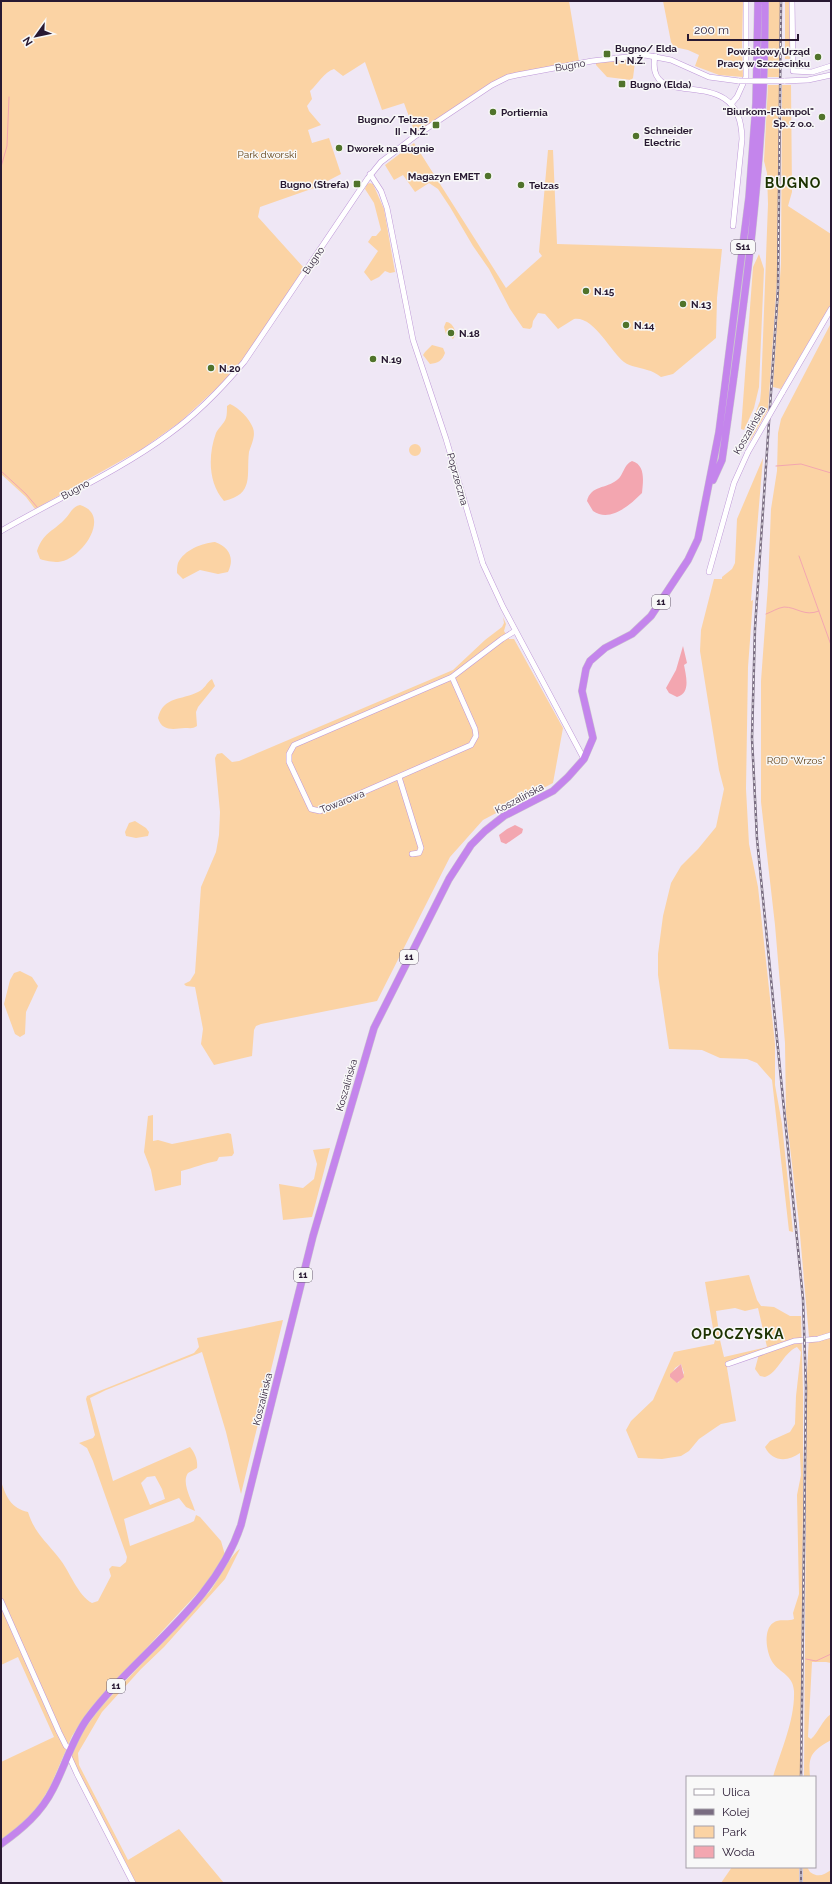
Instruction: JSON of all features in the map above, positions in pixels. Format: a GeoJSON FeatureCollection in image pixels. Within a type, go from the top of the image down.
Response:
{"type":"FeatureCollection","features":[{"type":"Feature","properties":{"kind":"highway","name":"S11"},"geometry":{"type":"LineString","coordinates":[[708,491],[719,432],[749,197],[756,104],[758,1]]}},
{"type":"Feature","properties":{"kind":"highway","name":"S11"},"geometry":{"type":"LineString","coordinates":[[722,460],[758,171],[764,73],[765,1]]}},
{"type":"Feature","properties":{"kind":"highway","name":"11"},"geometry":{"type":"LineString","coordinates":[[584,759],[593,738],[582,691],[586,669],[590,662],[605,648],[622,640],[642,626],[675,582],[698,539],[708,491],[722,460]]}},
{"type":"Feature","properties":{"kind":"highway","name":"Koszalińska"},"geometry":{"type":"LineString","coordinates":[[69,1751],[84,1724],[98,1705],[216,1578],[228,1558],[236,1540],[250,1489],[312,1236],[374,1028],[449,879],[471,845],[491,825],[504,816],[549,793],[561,784],[584,759]]}},
{"type":"Feature","properties":{"kind":"highway","name":"11"},"geometry":{"type":"LineString","coordinates":[[1,1844],[25,1825],[42,1807],[53,1788],[69,1751]]}},
{"type":"Feature","properties":{"kind":"street"},"geometry":{"type":"LineString","coordinates":[[731,104],[737,96],[746,77],[746,1]]}},
{"type":"Feature","properties":{"kind":"street"},"geometry":{"type":"LineString","coordinates":[[792,1],[792,69],[794,72],[812,72],[831,66]]}},
{"type":"Feature","properties":{"kind":"street","name":"Bugno"},"geometry":{"type":"LineString","coordinates":[[1,531],[159,441],[182,424],[222,386],[244,362],[370,174],[381,162],[414,136],[501,80],[517,75],[598,60],[637,56],[655,56]]}},
{"type":"Feature","properties":{"kind":"street"},"geometry":{"type":"LineString","coordinates":[[733,226],[735,218],[742,129],[738,114],[731,104],[714,93],[675,88],[662,83],[657,78],[654,70],[655,56],[678,62],[709,77],[739,81],[808,80],[831,75]]}},
{"type":"Feature","properties":{"kind":"street","name":"Poprzeczna"},"geometry":{"type":"LineString","coordinates":[[370,174],[383,197],[389,213],[413,340],[446,438],[478,550],[492,585],[584,759]]}},
{"type":"Feature","properties":{"kind":"street","name":"Koszalińska"},"geometry":{"type":"LineString","coordinates":[[710,572],[734,483],[748,452],[831,309]]}},
{"type":"Feature","properties":{"kind":"street"},"geometry":{"type":"LineString","coordinates":[[452,677],[515,630]]}},
{"type":"Feature","properties":{"kind":"street","name":"Towarowa"},"geometry":{"type":"LineString","coordinates":[[452,677],[475,729],[476,736],[473,743],[466,748],[320,811],[314,811],[310,807],[289,762],[290,751],[294,745],[452,677]]}},
{"type":"Feature","properties":{"kind":"street"},"geometry":{"type":"LineString","coordinates":[[399,777],[421,848],[419,853],[412,854]]}},
{"type":"Feature","properties":{"kind":"street"},"geometry":{"type":"LineString","coordinates":[[728,1364],[794,1341],[831,1335]]}},
{"type":"Feature","properties":{"kind":"street"},"geometry":{"type":"LineString","coordinates":[[1,1601],[58,1732],[69,1751],[77,1774],[134,1883]]}},
{"type":"Feature","properties":{"kind":"green space","name":"Park dworski"},"geometry":{"type":"Polygon","coordinates":[[[1,1],[569,1],[579,61],[517,73],[500,78],[415,133],[404,103],[382,110],[365,62],[343,76],[334,69],[324,75],[310,91],[312,99],[307,106],[309,111],[321,125],[308,130],[312,143],[329,138],[341,174],[314,188],[260,207],[258,217],[304,268],[242,361],[220,385],[180,422],[142,449],[35,509],[26,497],[1,474],[1,1]]]}},
{"type":"Feature","properties":{"kind":"green space"},"geometry":{"type":"Polygon","coordinates":[[[663,1],[743,1],[743,77],[719,75],[695,66],[699,55],[688,50],[674,47],[671,42],[663,1]]]}},
{"type":"Feature","properties":{"kind":"green space"},"geometry":{"type":"Polygon","coordinates":[[[768,1],[780,1],[779,77],[767,77],[768,1]]]}},
{"type":"Feature","properties":{"kind":"green space"},"geometry":{"type":"Polygon","coordinates":[[[785,1],[791,1],[791,59],[785,59],[785,1]]]}},
{"type":"Feature","properties":{"kind":"green space"},"geometry":{"type":"Polygon","coordinates":[[[632,59],[635,62],[633,78],[631,80],[607,77],[596,65],[596,63],[632,59]]]}},
{"type":"Feature","properties":{"kind":"green space"},"geometry":{"type":"Polygon","coordinates":[[[768,85],[779,85],[777,280],[768,410],[750,441],[746,437],[760,401],[761,391],[768,204],[767,173],[764,161],[768,85]]]}},
{"type":"Feature","properties":{"kind":"green space"},"geometry":{"type":"Polygon","coordinates":[[[782,85],[791,85],[792,192],[788,206],[831,234],[831,304],[781,389],[773,387],[781,263],[782,85]]]}},
{"type":"Feature","properties":{"kind":"green space"},"geometry":{"type":"Polygon","coordinates":[[[414,143],[506,288],[542,256],[539,252],[548,150],[553,150],[557,244],[722,249],[717,298],[716,338],[673,374],[661,377],[651,371],[632,366],[624,362],[595,328],[581,320],[574,319],[558,329],[545,314],[538,313],[530,329],[523,328],[510,309],[489,269],[438,189],[429,183],[415,192],[403,175],[394,180],[385,165],[414,143]]]}},
{"type":"Feature","properties":{"kind":"green space"},"geometry":{"type":"Polygon","coordinates":[[[367,184],[373,184],[384,209],[395,272],[390,273],[385,271],[379,277],[371,281],[364,272],[378,251],[368,242],[372,236],[376,236],[381,230],[374,203],[365,189],[367,184]]]}},
{"type":"Feature","properties":{"kind":"green space"},"geometry":{"type":"Polygon","coordinates":[[[759,254],[764,269],[759,387],[754,408],[744,430],[741,429],[753,267],[759,254]]]}},
{"type":"Feature","properties":{"kind":"green space"},"geometry":{"type":"Polygon","coordinates":[[[446,322],[452,324],[455,330],[456,334],[453,339],[446,334],[444,327],[446,322]]]}},
{"type":"Feature","properties":{"kind":"green space","name":"ROD \"Wrzos\""},"geometry":{"type":"Polygon","coordinates":[[[831,323],[831,1663],[812,1662],[808,1737],[811,1739],[825,1719],[831,1714],[831,1740],[819,1747],[813,1754],[810,1763],[810,1776],[804,1776],[807,1373],[809,1337],[799,1223],[786,1113],[785,1043],[775,925],[761,802],[761,681],[768,585],[771,509],[777,471],[778,433],[781,419],[831,323]]]}},
{"type":"Feature","properties":{"kind":"green space"},"geometry":{"type":"Polygon","coordinates":[[[432,345],[443,348],[445,353],[443,358],[439,361],[430,364],[423,355],[432,345]]]}},
{"type":"Feature","properties":{"kind":"green space"},"geometry":{"type":"Polygon","coordinates":[[[230,404],[237,408],[246,417],[253,428],[254,434],[249,452],[248,476],[245,488],[241,494],[224,501],[215,486],[212,477],[211,459],[213,442],[216,433],[225,420],[227,415],[227,406],[230,404]]]}},
{"type":"Feature","properties":{"kind":"green space"},"geometry":{"type":"Polygon","coordinates":[[[417,444],[420,445],[420,455],[413,456],[410,455],[409,448],[410,445],[417,444]]]}},
{"type":"Feature","properties":{"kind":"green space"},"geometry":{"type":"Polygon","coordinates":[[[763,458],[751,600],[753,600],[748,667],[746,789],[749,844],[758,887],[775,1044],[775,1085],[782,1124],[793,1232],[789,1231],[772,1080],[757,1063],[747,1059],[720,1058],[702,1050],[669,1049],[658,975],[658,954],[663,916],[671,883],[681,866],[698,849],[716,827],[724,789],[719,770],[700,651],[701,630],[714,579],[722,579],[722,577],[732,569],[735,563],[737,519],[763,458]]]}},
{"type":"Feature","properties":{"kind":"green space"},"geometry":{"type":"Polygon","coordinates":[[[80,505],[89,510],[94,518],[94,527],[84,546],[67,560],[56,562],[40,559],[37,551],[42,540],[66,518],[73,509],[80,505]]]}},
{"type":"Feature","properties":{"kind":"green space"},"geometry":{"type":"Polygon","coordinates":[[[215,542],[227,550],[231,558],[228,572],[218,574],[200,570],[183,579],[177,573],[178,563],[184,554],[199,546],[215,542]]]}},
{"type":"Feature","properties":{"kind":"green space"},"geometry":{"type":"Polygon","coordinates":[[[503,617],[506,624],[504,631],[509,639],[514,639],[563,728],[553,783],[483,820],[450,857],[377,1001],[261,1024],[256,1026],[254,1030],[252,1056],[214,1065],[201,1044],[203,1029],[195,987],[186,986],[184,984],[190,981],[195,973],[201,887],[216,852],[219,835],[220,812],[215,758],[217,754],[222,753],[232,762],[239,761],[453,670],[485,640],[502,627],[504,623],[503,617]]]}},
{"type":"Feature","properties":{"kind":"green space"},"geometry":{"type":"Polygon","coordinates":[[[212,679],[215,686],[198,707],[196,712],[197,726],[194,728],[169,729],[162,726],[158,718],[164,706],[169,702],[200,691],[212,679]]]}},
{"type":"Feature","properties":{"kind":"green space"},"geometry":{"type":"Polygon","coordinates":[[[135,821],[146,828],[149,832],[148,836],[136,838],[126,836],[125,832],[129,823],[135,821]]]}},
{"type":"Feature","properties":{"kind":"green space"},"geometry":{"type":"Polygon","coordinates":[[[20,971],[32,977],[38,986],[26,1012],[25,1034],[20,1037],[15,1034],[4,1004],[10,980],[14,973],[20,971]]]}},
{"type":"Feature","properties":{"kind":"green space"},"geometry":{"type":"Polygon","coordinates":[[[153,1115],[153,1141],[158,1140],[172,1144],[228,1133],[231,1134],[234,1153],[232,1156],[219,1157],[217,1161],[181,1171],[181,1185],[155,1191],[151,1170],[144,1152],[148,1116],[153,1115]]]}},
{"type":"Feature","properties":{"kind":"green space"},"geometry":{"type":"Polygon","coordinates":[[[330,1148],[312,1217],[283,1220],[279,1184],[303,1188],[314,1179],[317,1164],[313,1150],[330,1148]]]}},
{"type":"Feature","properties":{"kind":"green space"},"geometry":{"type":"Polygon","coordinates":[[[749,1275],[757,1300],[761,1306],[774,1307],[790,1316],[801,1316],[803,1503],[800,1776],[773,1776],[790,1724],[794,1702],[794,1691],[789,1678],[773,1663],[767,1648],[767,1636],[770,1626],[778,1621],[794,1619],[793,1613],[799,1594],[797,1495],[801,1475],[800,1453],[790,1458],[781,1459],[772,1456],[765,1447],[770,1441],[790,1432],[795,1424],[796,1396],[801,1352],[797,1347],[792,1350],[770,1375],[765,1377],[760,1376],[755,1369],[759,1354],[728,1365],[727,1368],[736,1421],[721,1424],[699,1439],[689,1451],[681,1456],[662,1459],[638,1458],[626,1430],[631,1421],[653,1400],[674,1352],[714,1344],[715,1340],[705,1282],[749,1275]],[[735,1308],[716,1311],[724,1357],[767,1347],[758,1308],[745,1311],[735,1308]],[[681,1364],[675,1368],[670,1377],[678,1383],[684,1373],[681,1364]]]}},
{"type":"Feature","properties":{"kind":"green space"},"geometry":{"type":"Polygon","coordinates":[[[283,1320],[241,1494],[226,1432],[202,1352],[106,1390],[90,1398],[113,1481],[190,1447],[197,1459],[197,1468],[188,1473],[186,1477],[186,1487],[195,1511],[186,1507],[179,1498],[124,1519],[130,1546],[190,1523],[194,1521],[196,1515],[200,1517],[221,1541],[225,1555],[206,1584],[89,1710],[72,1736],[50,1787],[39,1805],[23,1823],[1,1840],[1,1762],[54,1737],[18,1657],[1,1665],[1,1481],[7,1497],[17,1508],[28,1512],[37,1532],[63,1563],[82,1595],[92,1603],[98,1601],[111,1576],[109,1569],[112,1566],[120,1567],[126,1562],[127,1557],[93,1461],[87,1448],[79,1443],[93,1438],[95,1435],[86,1399],[87,1396],[194,1353],[199,1347],[197,1338],[283,1320]],[[155,1476],[147,1477],[141,1483],[150,1505],[165,1499],[162,1489],[155,1476]]]}},
{"type":"Feature","properties":{"kind":"green space"},"geometry":{"type":"Polygon","coordinates":[[[240,1549],[225,1579],[164,1647],[141,1669],[102,1712],[78,1753],[79,1765],[128,1860],[179,1829],[224,1883],[136,1883],[71,1756],[83,1731],[101,1707],[211,1590],[229,1561],[240,1549]]]}},
{"type":"Feature","properties":{"kind":"green space"},"geometry":{"type":"Polygon","coordinates":[[[731,1868],[799,1868],[799,1883],[721,1883],[731,1868]]]}},
{"type":"Feature","properties":{"kind":"green space"},"geometry":{"type":"Polygon","coordinates":[[[803,1868],[808,1868],[810,1872],[816,1875],[823,1874],[831,1870],[831,1883],[803,1883],[803,1868]]]}},
{"type":"Feature","properties":{"kind":"water"},"geometry":{"type":"Polygon","coordinates":[[[632,461],[640,466],[642,470],[642,493],[632,503],[613,514],[599,514],[593,511],[587,501],[592,492],[617,480],[627,465],[632,461]]]}},
{"type":"Feature","properties":{"kind":"water"},"geometry":{"type":"Polygon","coordinates":[[[683,646],[687,663],[684,665],[686,674],[686,688],[681,695],[677,697],[669,693],[666,688],[676,670],[683,646]]]}},
{"type":"Feature","properties":{"kind":"water"},"geometry":{"type":"Polygon","coordinates":[[[515,825],[523,829],[522,833],[506,844],[501,842],[499,835],[515,825]]]}},
{"type":"Feature","properties":{"kind":"water"},"geometry":{"type":"Polygon","coordinates":[[[681,1364],[684,1377],[677,1383],[670,1377],[670,1374],[681,1364]]]}},
{"type":"Feature","properties":{"kind":"waterway"},"geometry":{"type":"LineString","coordinates":[[1,167],[7,146],[9,97]]}},
{"type":"Feature","properties":{"kind":"waterway"},"geometry":{"type":"LineString","coordinates":[[776,466],[801,464],[831,473]]}},
{"type":"Feature","properties":{"kind":"waterway"},"geometry":{"type":"LineString","coordinates":[[1,471],[26,494],[37,507]]}},
{"type":"Feature","properties":{"kind":"waterway"},"geometry":{"type":"LineString","coordinates":[[799,556],[831,645]]}},
{"type":"Feature","properties":{"kind":"waterway"},"geometry":{"type":"LineString","coordinates":[[766,614],[784,607],[809,613],[819,611]]}},
{"type":"Feature","properties":{"kind":"waterway"},"geometry":{"type":"LineString","coordinates":[[806,1659],[816,1661],[831,1654]]}},
{"type":"Feature","properties":{"kind":"railway"},"geometry":{"type":"LineString","coordinates":[[781,1],[778,289],[755,628],[752,738],[757,839],[803,1299],[806,1388],[801,1776]]}},
{"type":"Feature","properties":{"kind":"railway"},"geometry":{"type":"LineString","coordinates":[[801,1868],[801,1883]]}},
{"type":"Feature","properties":{"kind":"place","name":"Bugno/ Elda I - N.Ż."},"geometry":{"type":"Point","coordinates":[607,54]}},
{"type":"Feature","properties":{"kind":"place","name":"Powiatowy Urząd Pracy w Szczecinku"},"geometry":{"type":"Point","coordinates":[818,57]}},
{"type":"Feature","properties":{"kind":"place","name":"Bugno (Elda)"},"geometry":{"type":"Point","coordinates":[622,84]}},
{"type":"Feature","properties":{"kind":"place","name":"Portiernia"},"geometry":{"type":"Point","coordinates":[493,112]}},
{"type":"Feature","properties":{"kind":"place","name":"\"Biurkom-Flampol\" Sp. z o.o."},"geometry":{"type":"Point","coordinates":[822,117]}},
{"type":"Feature","properties":{"kind":"place","name":"Bugno/ Telzas II - N.Ż."},"geometry":{"type":"Point","coordinates":[436,125]}},
{"type":"Feature","properties":{"kind":"place","name":"Schneider Electric"},"geometry":{"type":"Point","coordinates":[636,136]}},
{"type":"Feature","properties":{"kind":"place","name":"Dworek na Bugnie"},"geometry":{"type":"Point","coordinates":[339,148]}},
{"type":"Feature","properties":{"kind":"place","name":"Magazyn EMET"},"geometry":{"type":"Point","coordinates":[488,176]}},
{"type":"Feature","properties":{"kind":"place","name":"Bugno (Strefa)"},"geometry":{"type":"Point","coordinates":[357,184]}},
{"type":"Feature","properties":{"kind":"place","name":"Telzas"},"geometry":{"type":"Point","coordinates":[521,185]}},
{"type":"Feature","properties":{"kind":"place","name":"N.15"},"geometry":{"type":"Point","coordinates":[586,291]}},
{"type":"Feature","properties":{"kind":"place","name":"N.13"},"geometry":{"type":"Point","coordinates":[683,304]}},
{"type":"Feature","properties":{"kind":"place","name":"N.14"},"geometry":{"type":"Point","coordinates":[626,325]}},
{"type":"Feature","properties":{"kind":"place","name":"N.18"},"geometry":{"type":"Point","coordinates":[451,333]}},
{"type":"Feature","properties":{"kind":"place","name":"N.19"},"geometry":{"type":"Point","coordinates":[373,359]}},
{"type":"Feature","properties":{"kind":"place","name":"N.20"},"geometry":{"type":"Point","coordinates":[211,368]}},
{"type":"Feature","properties":{"kind":"district","name":"BUGNO"},"geometry":{"type":"Point","coordinates":[793,183]}},
{"type":"Feature","properties":{"kind":"district","name":"OPOCZYSKA"},"geometry":{"type":"Point","coordinates":[738,1334]}}]}
